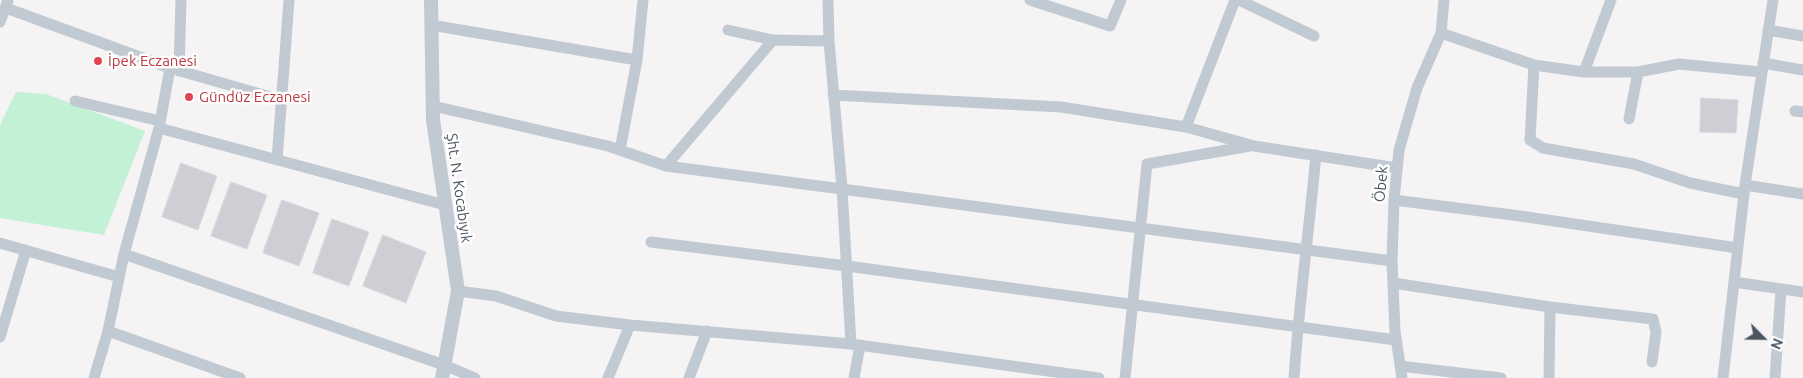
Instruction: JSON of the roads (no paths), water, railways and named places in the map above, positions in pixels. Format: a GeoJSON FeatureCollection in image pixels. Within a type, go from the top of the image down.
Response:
{"type":"FeatureCollection","features":[{"type":"Feature","properties":{"kind":"street"},"geometry":{"type":"LineString","coordinates":[[94,378],[108,331],[124,254],[175,69],[181,0]]}},
{"type":"Feature","properties":{"kind":"street"},"geometry":{"type":"LineString","coordinates":[[277,160],[289,0]]}},
{"type":"Feature","properties":{"kind":"street","name":"Şht. N. Kocabıyık"},"geometry":{"type":"LineString","coordinates":[[431,0],[433,106],[444,205],[458,291],[443,371]]}},
{"type":"Feature","properties":{"kind":"street"},"geometry":{"type":"LineString","coordinates":[[620,150],[637,60],[643,0]]}},
{"type":"Feature","properties":{"kind":"street"},"geometry":{"type":"LineString","coordinates":[[828,0],[833,95],[855,345],[854,378]]}},
{"type":"Feature","properties":{"kind":"street"},"geometry":{"type":"LineString","coordinates":[[1030,0],[1110,26],[1121,0]]}},
{"type":"Feature","properties":{"kind":"street"},"geometry":{"type":"LineString","coordinates":[[1186,127],[1235,0]]}},
{"type":"Feature","properties":{"kind":"street"},"geometry":{"type":"LineString","coordinates":[[1239,0],[1314,36]]}},
{"type":"Feature","properties":{"kind":"street","name":"Öbek"},"geometry":{"type":"LineString","coordinates":[[1402,378],[1396,340],[1392,261],[1394,200],[1399,150],[1417,88],[1440,33],[1444,0]]}},
{"type":"Feature","properties":{"kind":"street"},"geometry":{"type":"LineString","coordinates":[[1584,72],[1611,0]]}},
{"type":"Feature","properties":{"kind":"street"},"geometry":{"type":"LineString","coordinates":[[1722,378],[1745,189],[1762,68],[1774,0]]}},
{"type":"Feature","properties":{"kind":"street"},"geometry":{"type":"LineString","coordinates":[[0,22],[7,4],[175,69],[281,100]]}},
{"type":"Feature","properties":{"kind":"street"},"geometry":{"type":"LineString","coordinates":[[431,25],[637,60]]}},
{"type":"Feature","properties":{"kind":"street"},"geometry":{"type":"LineString","coordinates":[[728,30],[773,40],[829,42]]}},
{"type":"Feature","properties":{"kind":"street"},"geometry":{"type":"LineString","coordinates":[[1768,30],[1803,36]]}},
{"type":"Feature","properties":{"kind":"street"},"geometry":{"type":"LineString","coordinates":[[1440,33],[1534,65],[1584,72],[1638,72],[1679,64],[1803,70]]}},
{"type":"Feature","properties":{"kind":"street"},"geometry":{"type":"LineString","coordinates":[[666,166],[773,40]]}},
{"type":"Feature","properties":{"kind":"street"},"geometry":{"type":"LineString","coordinates":[[1534,65],[1530,140],[1543,148],[1634,164],[1690,184],[1803,194]]}},
{"type":"Feature","properties":{"kind":"street"},"geometry":{"type":"LineString","coordinates":[[1629,119],[1638,72]]}},
{"type":"Feature","properties":{"kind":"street"},"geometry":{"type":"LineString","coordinates":[[833,95],[1061,107],[1186,127],[1254,146],[1397,168]]}},
{"type":"Feature","properties":{"kind":"street"},"geometry":{"type":"LineString","coordinates":[[75,101],[277,160],[444,205]]}},
{"type":"Feature","properties":{"kind":"street"},"geometry":{"type":"LineString","coordinates":[[433,106],[620,150],[666,166],[1392,261]]}},
{"type":"Feature","properties":{"kind":"street"},"geometry":{"type":"LineString","coordinates":[[1125,378],[1147,164],[1254,146]]}},
{"type":"Feature","properties":{"kind":"street"},"geometry":{"type":"LineString","coordinates":[[1294,378],[1316,155]]}},
{"type":"Feature","properties":{"kind":"street"},"geometry":{"type":"LineString","coordinates":[[1394,200],[1520,216],[1738,248]]}},
{"type":"Feature","properties":{"kind":"street"},"geometry":{"type":"LineString","coordinates":[[651,242],[847,266],[1396,340]]}},
{"type":"Feature","properties":{"kind":"street"},"geometry":{"type":"LineString","coordinates":[[0,243],[119,277]]}},
{"type":"Feature","properties":{"kind":"street"},"geometry":{"type":"LineString","coordinates":[[0,337],[26,250]]}},
{"type":"Feature","properties":{"kind":"street"},"geometry":{"type":"LineString","coordinates":[[124,254],[443,371],[475,378]]}},
{"type":"Feature","properties":{"kind":"street"},"geometry":{"type":"LineString","coordinates":[[1734,282],[1803,292]]}},
{"type":"Feature","properties":{"kind":"street"},"geometry":{"type":"LineString","coordinates":[[1393,283],[1550,307],[1653,319],[1656,332],[1652,362]]}},
{"type":"Feature","properties":{"kind":"street"},"geometry":{"type":"LineString","coordinates":[[1775,378],[1781,289]]}},
{"type":"Feature","properties":{"kind":"street"},"geometry":{"type":"LineString","coordinates":[[458,291],[496,296],[556,316],[630,325],[855,345],[1016,373],[1099,378]]}},
{"type":"Feature","properties":{"kind":"street"},"geometry":{"type":"LineString","coordinates":[[1549,378],[1550,307]]}},
{"type":"Feature","properties":{"kind":"street"},"geometry":{"type":"LineString","coordinates":[[608,378],[630,325]]}},
{"type":"Feature","properties":{"kind":"street"},"geometry":{"type":"LineString","coordinates":[[108,331],[240,378]]}},
{"type":"Feature","properties":{"kind":"street"},"geometry":{"type":"LineString","coordinates":[[689,378],[707,332]]}},
{"type":"Feature","properties":{"kind":"street"},"geometry":{"type":"LineString","coordinates":[[1400,366],[1502,378]]}},
{"type":"Feature","properties":{"kind":"place","name":"İpek Eczanesi"},"geometry":{"type":"Point","coordinates":[98,61]}},
{"type":"Feature","properties":{"kind":"place","name":"Gündüz Eczanesi"},"geometry":{"type":"Point","coordinates":[189,97]}}]}
